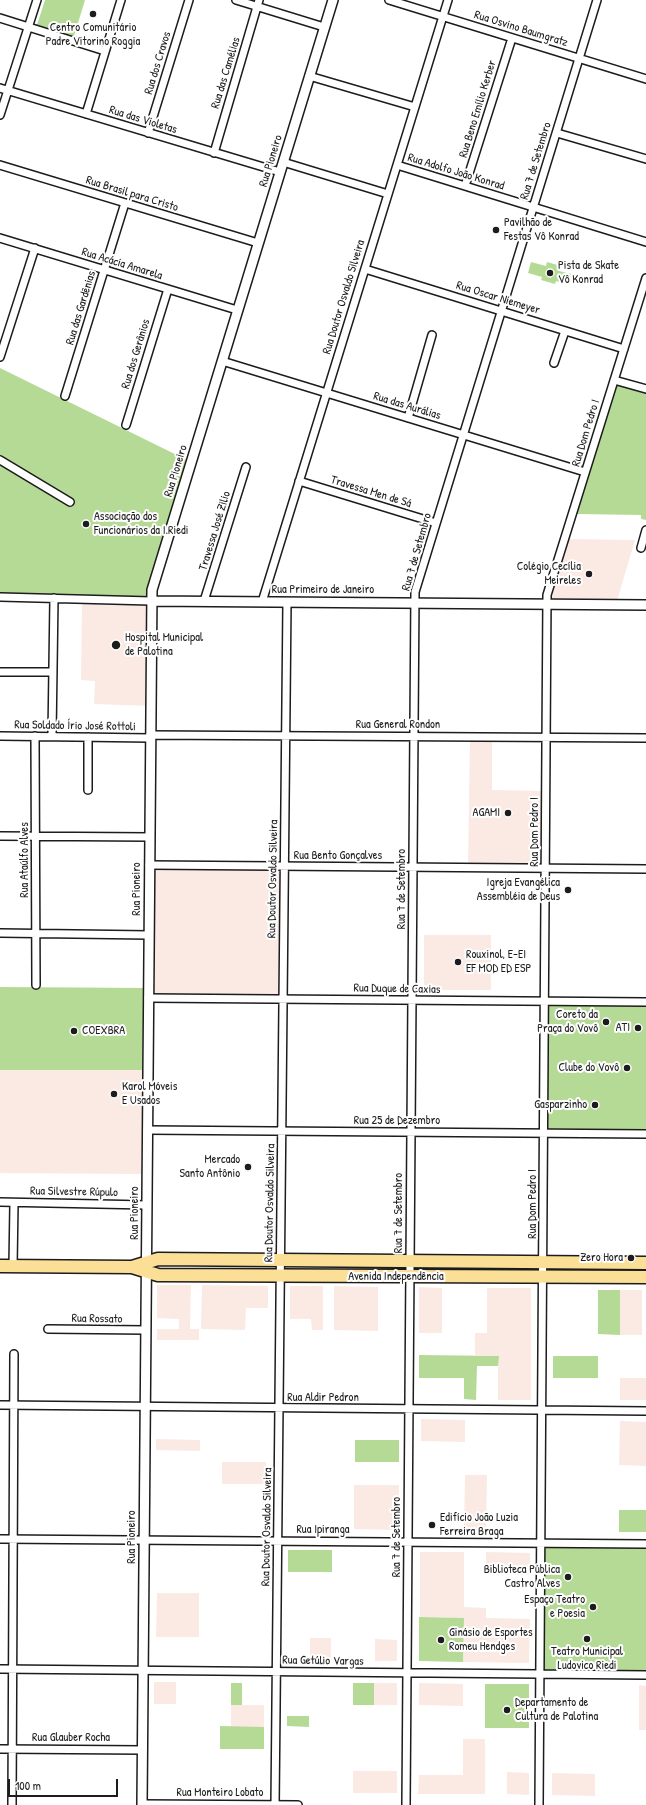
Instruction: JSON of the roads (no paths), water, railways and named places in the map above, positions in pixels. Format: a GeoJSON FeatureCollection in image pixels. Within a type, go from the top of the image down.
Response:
{"type":"FeatureCollection","features":[{"type":"Feature","properties":{"kind":"main road","name":"Avenida Independência"},"geometry":{"type":"LineString","coordinates":[[646,1263],[158,1260],[146,1267],[158,1275],[646,1277]]}},
{"type":"Feature","properties":{"kind":"main road"},"geometry":{"type":"LineString","coordinates":[[0,1266],[146,1267]]}},
{"type":"Feature","properties":{"kind":"street"},"geometry":{"type":"LineString","coordinates":[[0,115],[37,0]]}},
{"type":"Feature","properties":{"kind":"street"},"geometry":{"type":"LineString","coordinates":[[86,114],[120,0]]}},
{"type":"Feature","properties":{"kind":"street","name":"Rua dos Cravos"},"geometry":{"type":"LineString","coordinates":[[148,133],[189,0]]}},
{"type":"Feature","properties":{"kind":"street"},"geometry":{"type":"LineString","coordinates":[[236,0],[258,3],[324,27]]}},
{"type":"Feature","properties":{"kind":"street","name":"Rua Pioneiro"},"geometry":{"type":"LineString","coordinates":[[142,1804],[150,736],[153,586],[333,0]]}},
{"type":"Feature","properties":{"kind":"street","name":"Rua Osvino Baumgratz"},"geometry":{"type":"LineString","coordinates":[[389,0],[646,79]]}},
{"type":"Feature","properties":{"kind":"street","name":"Rua Doutor Osvaldo Silveira"},"geometry":{"type":"LineString","coordinates":[[262,602],[448,0]]}},
{"type":"Feature","properties":{"kind":"street","name":"Rua 7 de Setembro"},"geometry":{"type":"LineString","coordinates":[[406,1805],[415,592],[597,0]]}},
{"type":"Feature","properties":{"kind":"street","name":"Rua das Camélias"},"geometry":{"type":"LineString","coordinates":[[214,153],[258,3]]}},
{"type":"Feature","properties":{"kind":"street"},"geometry":{"type":"LineString","coordinates":[[0,18],[105,51]]}},
{"type":"Feature","properties":{"kind":"street","name":"Rua Beno Emílio Kerber"},"geometry":{"type":"LineString","coordinates":[[465,186],[512,38]]}},
{"type":"Feature","properties":{"kind":"street"},"geometry":{"type":"LineString","coordinates":[[309,76],[415,107]]}},
{"type":"Feature","properties":{"kind":"street","name":"Rua das Violetas"},"geometry":{"type":"LineString","coordinates":[[0,88],[280,172]]}},
{"type":"Feature","properties":{"kind":"street"},"geometry":{"type":"LineString","coordinates":[[556,133],[646,159]]}},
{"type":"Feature","properties":{"kind":"street"},"geometry":{"type":"LineString","coordinates":[[283,162],[388,194]]}},
{"type":"Feature","properties":{"kind":"street","name":"Rua Adolfo João Konrad"},"geometry":{"type":"LineString","coordinates":[[397,165],[646,242]]}},
{"type":"Feature","properties":{"kind":"street","name":"Rua Brasil para Cristo"},"geometry":{"type":"LineString","coordinates":[[0,166],[258,243]]}},
{"type":"Feature","properties":{"kind":"street","name":"Rua das Gardênias"},"geometry":{"type":"LineString","coordinates":[[65,396],[125,203]]}},
{"type":"Feature","properties":{"kind":"street","name":"Rua Acácia Amarela"},"geometry":{"type":"LineString","coordinates":[[0,238],[237,310]]}},
{"type":"Feature","properties":{"kind":"street"},"geometry":{"type":"LineString","coordinates":[[0,357],[35,248]]}},
{"type":"Feature","properties":{"kind":"street","name":"Rua Oscar Niemeyer"},"geometry":{"type":"LineString","coordinates":[[365,268],[624,349]]}},
{"type":"Feature","properties":{"kind":"street","name":"Rua Dom Pedro I"},"geometry":{"type":"LineString","coordinates":[[539,1805],[544,1277],[547,600],[585,472],[646,278]]}},
{"type":"Feature","properties":{"kind":"street","name":"Rua dos Gerânios"},"geometry":{"type":"LineString","coordinates":[[126,425],[168,289]]}},
{"type":"Feature","properties":{"kind":"street"},"geometry":{"type":"LineString","coordinates":[[554,364],[564,331]]}},
{"type":"Feature","properties":{"kind":"street"},"geometry":{"type":"LineString","coordinates":[[408,418],[432,335]]}},
{"type":"Feature","properties":{"kind":"street","name":"Rua das Aurálias"},"geometry":{"type":"LineString","coordinates":[[222,361],[585,472]]}},
{"type":"Feature","properties":{"kind":"street"},"geometry":{"type":"LineString","coordinates":[[614,380],[646,389]]}},
{"type":"Feature","properties":{"kind":"street"},"geometry":{"type":"LineString","coordinates":[[0,460],[70,502]]}},
{"type":"Feature","properties":{"kind":"street","name":"Travessa José Zilio"},"geometry":{"type":"LineString","coordinates":[[204,601],[246,467]]}},
{"type":"Feature","properties":{"kind":"street","name":"Travessa Men de Sá"},"geometry":{"type":"LineString","coordinates":[[299,481],[436,523]]}},
{"type":"Feature","properties":{"kind":"street"},"geometry":{"type":"LineString","coordinates":[[641,548],[646,530]]}},
{"type":"Feature","properties":{"kind":"street","name":"Rua Primeiro de Janeiro"},"geometry":{"type":"LineString","coordinates":[[0,597],[152,601],[415,603],[547,600],[646,605]]}},
{"type":"Feature","properties":{"kind":"street"},"geometry":{"type":"LineString","coordinates":[[52,736],[54,598]]}},
{"type":"Feature","properties":{"kind":"street","name":"Rua Doutor Osvaldo Silveira"},"geometry":{"type":"LineString","coordinates":[[275,1805],[287,602]]}},
{"type":"Feature","properties":{"kind":"street"},"geometry":{"type":"LineString","coordinates":[[0,672],[53,672]]}},
{"type":"Feature","properties":{"kind":"street","name":"Rua Soldado Írio José Rottoli"},"geometry":{"type":"LineString","coordinates":[[0,736],[150,736]]}},
{"type":"Feature","properties":{"kind":"street","name":"Rua Ataúlfo Alves"},"geometry":{"type":"LineString","coordinates":[[35,736],[36,985]]}},
{"type":"Feature","properties":{"kind":"street","name":"Rua General Rondon"},"geometry":{"type":"LineString","coordinates":[[150,736],[646,738]]}},
{"type":"Feature","properties":{"kind":"street"},"geometry":{"type":"LineString","coordinates":[[88,737],[88,790]]}},
{"type":"Feature","properties":{"kind":"street"},"geometry":{"type":"LineString","coordinates":[[0,836],[150,838]]}},
{"type":"Feature","properties":{"kind":"street","name":"Rua Bento Gonçalves"},"geometry":{"type":"LineString","coordinates":[[149,865],[646,869]]}},
{"type":"Feature","properties":{"kind":"street"},"geometry":{"type":"LineString","coordinates":[[0,933],[149,935]]}},
{"type":"Feature","properties":{"kind":"street","name":"Rua Duque de Caxias"},"geometry":{"type":"LineString","coordinates":[[148,998],[646,1002]]}},
{"type":"Feature","properties":{"kind":"street","name":"Rua 25 de Dezembro"},"geometry":{"type":"LineString","coordinates":[[147,1130],[646,1134]]}},
{"type":"Feature","properties":{"kind":"street","name":"Rua Silvestre Rúpulo"},"geometry":{"type":"LineString","coordinates":[[0,1202],[147,1205]]}},
{"type":"Feature","properties":{"kind":"street"},"geometry":{"type":"LineString","coordinates":[[13,1266],[14,1203]]}},
{"type":"Feature","properties":{"kind":"street","name":"Rua Rossato"},"geometry":{"type":"LineString","coordinates":[[48,1329],[146,1330]]}},
{"type":"Feature","properties":{"kind":"street"},"geometry":{"type":"LineString","coordinates":[[12,1805],[14,1354]]}},
{"type":"Feature","properties":{"kind":"street","name":"Rua Aldir Pedron"},"geometry":{"type":"LineString","coordinates":[[0,1405],[646,1411]]}},
{"type":"Feature","properties":{"kind":"street","name":"Rua Ipiranga"},"geometry":{"type":"LineString","coordinates":[[0,1539],[646,1544]]}},
{"type":"Feature","properties":{"kind":"street","name":"Rua Getúlio Vargas"},"geometry":{"type":"LineString","coordinates":[[0,1669],[646,1675]]}},
{"type":"Feature","properties":{"kind":"street","name":"Rua Glauber Rocha"},"geometry":{"type":"LineString","coordinates":[[0,1749],[143,1750]]}},
{"type":"Feature","properties":{"kind":"street","name":"Rua Monteiro Lobato"},"geometry":{"type":"LineString","coordinates":[[142,1804],[298,1805]]}},
{"type":"Feature","properties":{"kind":"place","name":"Centro Comunitário Padre Vitorino Roggia"},"geometry":{"type":"Point","coordinates":[93,14]}},
{"type":"Feature","properties":{"kind":"place","name":"Pavilhão de Festas Vô Konrad"},"geometry":{"type":"Point","coordinates":[496,230]}},
{"type":"Feature","properties":{"kind":"place","name":"Pista de Skate Vô Konrad"},"geometry":{"type":"Point","coordinates":[550,273]}},
{"type":"Feature","properties":{"kind":"place","name":"Associação dos Funcionários da I.Riedi"},"geometry":{"type":"Point","coordinates":[86,524]}},
{"type":"Feature","properties":{"kind":"place","name":"Colégio Cecília Meireles"},"geometry":{"type":"Point","coordinates":[589,574]}},
{"type":"Feature","properties":{"kind":"place","name":"Hospital Municipal de Palotina"},"geometry":{"type":"Point","coordinates":[116,645]}},
{"type":"Feature","properties":{"kind":"place","name":"AGAMI"},"geometry":{"type":"Point","coordinates":[508,813]}},
{"type":"Feature","properties":{"kind":"place","name":"Igreja Evangélica Assembléia de Deus"},"geometry":{"type":"Point","coordinates":[568,890]}},
{"type":"Feature","properties":{"kind":"place","name":"Rouxinol, E-EI EF MOD ED ESP"},"geometry":{"type":"Point","coordinates":[458,962]}},
{"type":"Feature","properties":{"kind":"place","name":"Coreto da Praça do Vovô"},"geometry":{"type":"Point","coordinates":[606,1022]}},
{"type":"Feature","properties":{"kind":"place","name":"ATI"},"geometry":{"type":"Point","coordinates":[638,1028]}},
{"type":"Feature","properties":{"kind":"place","name":"COEXBRA"},"geometry":{"type":"Point","coordinates":[74,1031]}},
{"type":"Feature","properties":{"kind":"place","name":"Clube do Vovô"},"geometry":{"type":"Point","coordinates":[627,1068]}},
{"type":"Feature","properties":{"kind":"place","name":"Karol Móveis E Usados"},"geometry":{"type":"Point","coordinates":[114,1094]}},
{"type":"Feature","properties":{"kind":"place","name":"Gasparzinho"},"geometry":{"type":"Point","coordinates":[595,1105]}},
{"type":"Feature","properties":{"kind":"place","name":"Mercado Santo Antônio"},"geometry":{"type":"Point","coordinates":[248,1167]}},
{"type":"Feature","properties":{"kind":"place","name":"Zero Hora"},"geometry":{"type":"Point","coordinates":[631,1258]}},
{"type":"Feature","properties":{"kind":"place","name":"Edifício João Luzia Ferreira Braga"},"geometry":{"type":"Point","coordinates":[432,1525]}},
{"type":"Feature","properties":{"kind":"place","name":"Biblioteca Pública Castro Alves"},"geometry":{"type":"Point","coordinates":[568,1577]}},
{"type":"Feature","properties":{"kind":"place","name":"Espaço Teatro e Poesia"},"geometry":{"type":"Point","coordinates":[593,1607]}},
{"type":"Feature","properties":{"kind":"place","name":"Teatro Municipal Ludovico Riedi"},"geometry":{"type":"Point","coordinates":[587,1639]}},
{"type":"Feature","properties":{"kind":"place","name":"Ginásio de Esportes Romeu Hendges"},"geometry":{"type":"Point","coordinates":[441,1640]}},
{"type":"Feature","properties":{"kind":"place","name":"Departamento de Cultura de Palotina"},"geometry":{"type":"Point","coordinates":[507,1710]}}]}
